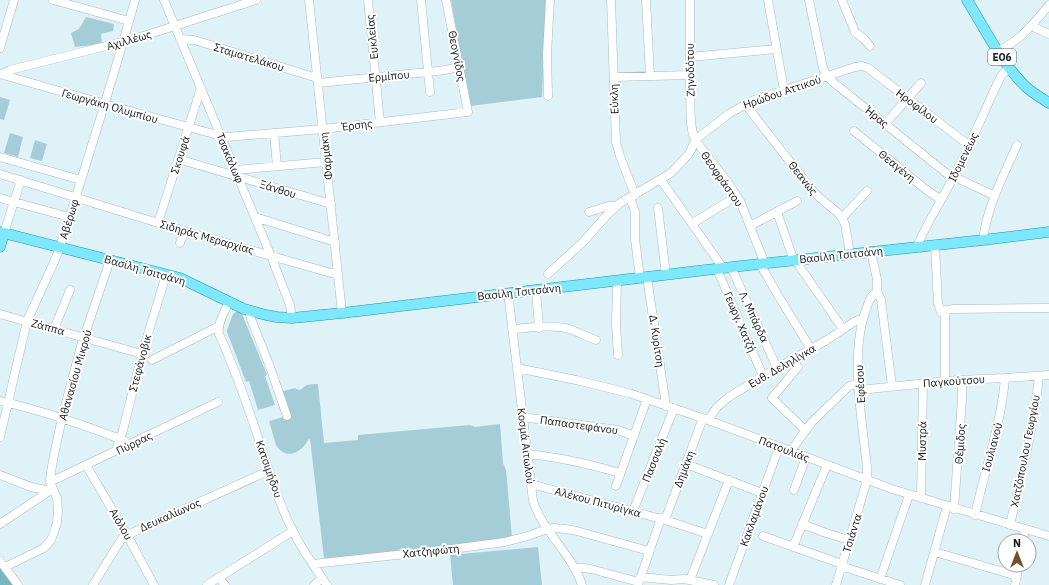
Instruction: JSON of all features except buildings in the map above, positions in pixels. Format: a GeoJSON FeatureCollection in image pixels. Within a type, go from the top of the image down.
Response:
{"type":"FeatureCollection","features":[{"type":"Feature","properties":{"kind":"main road","name":"ΕΟ6"},"geometry":{"type":"LineString","coordinates":[[968,0],[1009,67],[1027,87],[1049,103]]}},
{"type":"Feature","properties":{"kind":"main road","name":"Βασίλη Τσιτσάνη"},"geometry":{"type":"LineString","coordinates":[[2,233],[185,280],[249,310],[276,317],[292,318],[1049,232]]}},
{"type":"Feature","properties":{"kind":"main road"},"geometry":{"type":"LineString","coordinates":[[0,247],[2,233]]}},
{"type":"Feature","properties":{"kind":"street"},"geometry":{"type":"LineString","coordinates":[[0,48],[2,32],[14,0]]}},
{"type":"Feature","properties":{"kind":"street"},"geometry":{"type":"LineString","coordinates":[[53,0],[129,21]]}},
{"type":"Feature","properties":{"kind":"street","name":"Αβέρωφ"},"geometry":{"type":"LineString","coordinates":[[0,437],[4,402],[27,321],[60,248],[124,42],[135,0]]}},
{"type":"Feature","properties":{"kind":"street","name":"Τσακάλωφ"},"geometry":{"type":"LineString","coordinates":[[164,0],[271,256],[290,305],[292,318]]}},
{"type":"Feature","properties":{"kind":"street","name":"Αχιλλέως"},"geometry":{"type":"LineString","coordinates":[[1,74],[10,70],[124,42],[256,0]]}},
{"type":"Feature","properties":{"kind":"street","name":"Φαρμάκη"},"geometry":{"type":"LineString","coordinates":[[309,0],[342,313]]}},
{"type":"Feature","properties":{"kind":"street","name":"Ευκλείας"},"geometry":{"type":"LineString","coordinates":[[368,0],[380,122]]}},
{"type":"Feature","properties":{"kind":"street"},"geometry":{"type":"LineString","coordinates":[[421,0],[430,92]]}},
{"type":"Feature","properties":{"kind":"street","name":"Θεογνίδος"},"geometry":{"type":"LineString","coordinates":[[446,0],[468,112]]}},
{"type":"Feature","properties":{"kind":"street"},"geometry":{"type":"LineString","coordinates":[[548,96],[547,54],[550,0]]}},
{"type":"Feature","properties":{"kind":"street","name":"Εύκλη"},"geometry":{"type":"LineString","coordinates":[[611,0],[616,142],[632,196],[635,212],[635,246],[644,278]]}},
{"type":"Feature","properties":{"kind":"street"},"geometry":{"type":"LineString","coordinates":[[646,0],[650,76]]}},
{"type":"Feature","properties":{"kind":"street","name":"Ζηνοδότου"},"geometry":{"type":"LineString","coordinates":[[690,0],[691,123],[695,140]]}},
{"type":"Feature","properties":{"kind":"street"},"geometry":{"type":"LineString","coordinates":[[768,0],[784,90]]}},
{"type":"Feature","properties":{"kind":"street","name":"Ήρας"},"geometry":{"type":"LineString","coordinates":[[809,0],[823,68],[828,76],[941,169],[954,177],[995,196]]}},
{"type":"Feature","properties":{"kind":"street"},"geometry":{"type":"LineString","coordinates":[[842,0],[855,32],[863,37],[870,46]]}},
{"type":"Feature","properties":{"kind":"street"},"geometry":{"type":"LineString","coordinates":[[998,51],[1012,44],[1031,26],[1049,5]]}},
{"type":"Feature","properties":{"kind":"street"},"geometry":{"type":"LineString","coordinates":[[1031,26],[1049,34]]}},
{"type":"Feature","properties":{"kind":"street","name":"Σταματελάκου"},"geometry":{"type":"LineString","coordinates":[[180,39],[194,40],[318,80]]}},
{"type":"Feature","properties":{"kind":"street"},"geometry":{"type":"LineString","coordinates":[[690,57],[776,49]]}},
{"type":"Feature","properties":{"kind":"street","name":"Ηρώδου Αττικού"},"geometry":{"type":"LineString","coordinates":[[548,274],[582,243],[617,206],[668,176],[679,166],[691,150],[695,140],[730,113],[745,104],[784,90],[855,67],[865,66]]}},
{"type":"Feature","properties":{"kind":"street","name":"Ηροφίλου"},"geometry":{"type":"LineString","coordinates":[[865,66],[970,146]]}},
{"type":"Feature","properties":{"kind":"street","name":"Ερμίπου"},"geometry":{"type":"LineString","coordinates":[[318,80],[376,77],[448,70],[459,67]]}},
{"type":"Feature","properties":{"kind":"street","name":"Ιδομενέως"},"geometry":{"type":"LineString","coordinates":[[917,247],[927,224],[970,146],[998,83],[1009,67]]}},
{"type":"Feature","properties":{"kind":"street","name":"Γεωργάκη Ολυμπίου"},"geometry":{"type":"LineString","coordinates":[[1,74],[188,128],[221,136]]}},
{"type":"Feature","properties":{"kind":"street"},"geometry":{"type":"LineString","coordinates":[[614,77],[690,75]]}},
{"type":"Feature","properties":{"kind":"street"},"geometry":{"type":"LineString","coordinates":[[885,124],[921,83]]}},
{"type":"Feature","properties":{"kind":"street","name":"Σκουφά"},"geometry":{"type":"LineString","coordinates":[[158,223],[201,88]]}},
{"type":"Feature","properties":{"kind":"street","name":"Θεανώς"},"geometry":{"type":"LineString","coordinates":[[745,104],[812,190],[840,214],[842,218]]}},
{"type":"Feature","properties":{"kind":"street","name":"Έρσης"},"geometry":{"type":"LineString","coordinates":[[221,136],[227,137],[323,129],[468,112]]}},
{"type":"Feature","properties":{"kind":"street","name":"Θεαγένη"},"geometry":{"type":"LineString","coordinates":[[854,131],[941,200]]}},
{"type":"Feature","properties":{"kind":"street"},"geometry":{"type":"LineString","coordinates":[[274,133],[277,166]]}},
{"type":"Feature","properties":{"kind":"street","name":"Θεοφράστου"},"geometry":{"type":"LineString","coordinates":[[695,140],[737,196],[750,226],[763,264],[779,297],[811,349]]}},
{"type":"Feature","properties":{"kind":"street"},"geometry":{"type":"LineString","coordinates":[[983,240],[986,220],[1017,145]]}},
{"type":"Feature","properties":{"kind":"street"},"geometry":{"type":"LineString","coordinates":[[0,157],[81,180]]}},
{"type":"Feature","properties":{"kind":"street","name":"Ξάνθου"},"geometry":{"type":"LineString","coordinates":[[178,159],[237,173],[331,204]]}},
{"type":"Feature","properties":{"kind":"street"},"geometry":{"type":"LineString","coordinates":[[237,173],[277,166],[326,162]]}},
{"type":"Feature","properties":{"kind":"street","name":"Σιδηράς Μεραρχίας"},"geometry":{"type":"LineString","coordinates":[[0,174],[184,231],[338,275]]}},
{"type":"Feature","properties":{"kind":"street"},"geometry":{"type":"LineString","coordinates":[[2,233],[21,180]]}},
{"type":"Feature","properties":{"kind":"street"},"geometry":{"type":"LineString","coordinates":[[661,180],[724,268]]}},
{"type":"Feature","properties":{"kind":"street"},"geometry":{"type":"LineString","coordinates":[[850,254],[845,224],[842,218],[867,191]]}},
{"type":"Feature","properties":{"kind":"street"},"geometry":{"type":"LineString","coordinates":[[692,223],[737,196]]}},
{"type":"Feature","properties":{"kind":"street"},"geometry":{"type":"LineString","coordinates":[[0,198],[69,217]]}},
{"type":"Feature","properties":{"kind":"street"},"geometry":{"type":"LineString","coordinates":[[750,226],[797,201]]}},
{"type":"Feature","properties":{"kind":"street"},"geometry":{"type":"LineString","coordinates":[[589,212],[608,206],[617,206]]}},
{"type":"Feature","properties":{"kind":"street"},"geometry":{"type":"LineString","coordinates":[[658,208],[666,275]]}},
{"type":"Feature","properties":{"kind":"street"},"geometry":{"type":"LineString","coordinates":[[777,212],[795,261],[843,329]]}},
{"type":"Feature","properties":{"kind":"street"},"geometry":{"type":"LineString","coordinates":[[255,217],[335,242]]}},
{"type":"Feature","properties":{"kind":"street"},"geometry":{"type":"LineString","coordinates":[[180,243],[184,231]]}},
{"type":"Feature","properties":{"kind":"street"},"geometry":{"type":"LineString","coordinates":[[935,245],[938,304],[943,311],[945,381]]}},
{"type":"Feature","properties":{"kind":"street"},"geometry":{"type":"LineString","coordinates":[[871,252],[876,275],[877,292],[881,300],[892,386]]}},
{"type":"Feature","properties":{"kind":"street","name":"Αθανασίου Μικρού"},"geometry":{"type":"LineString","coordinates":[[2,564],[41,549],[51,540],[58,514],[58,501],[52,488],[50,472],[62,418],[84,337],[110,260]]}},
{"type":"Feature","properties":{"kind":"street","name":"Λ. Μπάρδα"},"geometry":{"type":"LineString","coordinates":[[724,268],[777,368]]}},
{"type":"Feature","properties":{"kind":"street","name":"Γεωργ. Χατζή"},"geometry":{"type":"LineString","coordinates":[[724,268],[763,376]]}},
{"type":"Feature","properties":{"kind":"street","name":"Στεφάνοβικ"},"geometry":{"type":"LineString","coordinates":[[116,451],[142,354],[166,275]]}},
{"type":"Feature","properties":{"kind":"street","name":"Δ. Κυρίτση"},"geometry":{"type":"LineString","coordinates":[[644,278],[666,406]]}},
{"type":"Feature","properties":{"kind":"street"},"geometry":{"type":"LineString","coordinates":[[617,281],[616,324],[618,355]]}},
{"type":"Feature","properties":{"kind":"street"},"geometry":{"type":"LineString","coordinates":[[54,329],[70,290]]}},
{"type":"Feature","properties":{"kind":"street"},"geometry":{"type":"LineString","coordinates":[[536,290],[539,328]]}},
{"type":"Feature","properties":{"kind":"street","name":"Εφέσου"},"geometry":{"type":"LineString","coordinates":[[867,480],[859,387],[858,353],[862,321],[870,298],[877,292]]}},
{"type":"Feature","properties":{"kind":"street","name":"Κοσμά Αιτωλού"},"geometry":{"type":"LineString","coordinates":[[508,293],[522,417],[534,504],[547,529],[574,568],[582,585]]}},
{"type":"Feature","properties":{"kind":"street"},"geometry":{"type":"LineString","coordinates":[[152,360],[205,333],[220,331],[220,320],[232,302]]}},
{"type":"Feature","properties":{"kind":"street"},"geometry":{"type":"LineString","coordinates":[[943,311],[1049,308]]}},
{"type":"Feature","properties":{"kind":"street"},"geometry":{"type":"LineString","coordinates":[[249,310],[287,416]]}},
{"type":"Feature","properties":{"kind":"street","name":"Ζάππα"},"geometry":{"type":"LineString","coordinates":[[0,314],[142,354]]}},
{"type":"Feature","properties":{"kind":"street","name":"Ευθ. Δεληλίγκα"},"geometry":{"type":"LineString","coordinates":[[706,419],[722,402],[763,376],[828,340],[855,321],[862,321]]}},
{"type":"Feature","properties":{"kind":"street"},"geometry":{"type":"LineString","coordinates":[[512,329],[561,328],[596,340]]}},
{"type":"Feature","properties":{"kind":"street","name":"Κατσιμήδου"},"geometry":{"type":"LineString","coordinates":[[220,331],[244,394],[268,471],[278,496],[293,531],[324,582]]}},
{"type":"Feature","properties":{"kind":"street"},"geometry":{"type":"LineString","coordinates":[[798,367],[772,398],[805,430]]}},
{"type":"Feature","properties":{"kind":"street","name":"Πατουλιάς"},"geometry":{"type":"LineString","coordinates":[[516,368],[597,385],[648,399],[706,419],[909,495],[1049,536]]}},
{"type":"Feature","properties":{"kind":"street","name":"Παγκούτσου"},"geometry":{"type":"LineString","coordinates":[[859,387],[1049,375]]}},
{"type":"Feature","properties":{"kind":"street","name":"Χατζόπουλου Γεωργίου"},"geometry":{"type":"LineString","coordinates":[[1010,525],[1030,438],[1039,376]]}},
{"type":"Feature","properties":{"kind":"street","name":"Ιουλιανού"},"geometry":{"type":"LineString","coordinates":[[975,515],[1000,412],[1005,378]]}},
{"type":"Feature","properties":{"kind":"street","name":"Θέμιδος"},"geometry":{"type":"LineString","coordinates":[[925,585],[951,508],[962,404],[962,380]]}},
{"type":"Feature","properties":{"kind":"street","name":"Μυστρά"},"geometry":{"type":"LineString","coordinates":[[921,498],[924,383]]}},
{"type":"Feature","properties":{"kind":"street"},"geometry":{"type":"LineString","coordinates":[[791,451],[812,422],[849,386],[859,387]]}},
{"type":"Feature","properties":{"kind":"street"},"geometry":{"type":"LineString","coordinates":[[616,486],[648,399]]}},
{"type":"Feature","properties":{"kind":"street"},"geometry":{"type":"LineString","coordinates":[[4,402],[44,412],[132,444]]}},
{"type":"Feature","properties":{"kind":"street","name":"Πύρρας"},"geometry":{"type":"LineString","coordinates":[[0,524],[86,465],[218,402]]}},
{"type":"Feature","properties":{"kind":"street","name":"Πασσαλή"},"geometry":{"type":"LineString","coordinates":[[633,511],[674,408]]}},
{"type":"Feature","properties":{"kind":"street","name":"Παπαστεφάνου"},"geometry":{"type":"LineString","coordinates":[[522,417],[618,430],[634,436]]}},
{"type":"Feature","properties":{"kind":"street","name":"Δημάκη"},"geometry":{"type":"LineString","coordinates":[[639,581],[649,551],[706,419]]}},
{"type":"Feature","properties":{"kind":"street","name":"Κακλαμάνου"},"geometry":{"type":"LineString","coordinates":[[729,585],[779,447]]}},
{"type":"Feature","properties":{"kind":"street"},"geometry":{"type":"LineString","coordinates":[[527,454],[557,457],[620,473]]}},
{"type":"Feature","properties":{"kind":"street"},"geometry":{"type":"LineString","coordinates":[[794,490],[806,457]]}},
{"type":"Feature","properties":{"kind":"street"},"geometry":{"type":"LineString","coordinates":[[686,464],[762,493]]}},
{"type":"Feature","properties":{"kind":"street","name":"Αιόλου"},"geometry":{"type":"LineString","coordinates":[[86,465],[154,585]]}},
{"type":"Feature","properties":{"kind":"street"},"geometry":{"type":"LineString","coordinates":[[793,547],[827,465]]}},
{"type":"Feature","properties":{"kind":"street","name":"Δευκαλίωνος"},"geometry":{"type":"LineString","coordinates":[[93,585],[120,540],[127,535],[268,471]]}},
{"type":"Feature","properties":{"kind":"street"},"geometry":{"type":"LineString","coordinates":[[0,475],[31,487],[52,488]]}},
{"type":"Feature","properties":{"kind":"street"},"geometry":{"type":"LineString","coordinates":[[690,580],[729,480]]}},
{"type":"Feature","properties":{"kind":"street","name":"Τσιάντα"},"geometry":{"type":"LineString","coordinates":[[836,585],[867,480]]}},
{"type":"Feature","properties":{"kind":"street","name":"Αλέκου Πιτυρίγκα"},"geometry":{"type":"LineString","coordinates":[[531,484],[663,519],[708,534]]}},
{"type":"Feature","properties":{"kind":"street"},"geometry":{"type":"LineString","coordinates":[[880,578],[909,495]]}},
{"type":"Feature","properties":{"kind":"street"},"geometry":{"type":"LineString","coordinates":[[802,524],[849,540]]}},
{"type":"Feature","properties":{"kind":"street","name":"Χατζηφώτη"},"geometry":{"type":"LineString","coordinates":[[313,564],[452,550],[505,542],[547,529],[562,528],[649,551]]}},
{"type":"Feature","properties":{"kind":"street"},"geometry":{"type":"LineString","coordinates":[[207,585],[293,531]]}},
{"type":"Feature","properties":{"kind":"street"},"geometry":{"type":"LineString","coordinates":[[763,536],[900,585]]}},
{"type":"Feature","properties":{"kind":"street"},"geometry":{"type":"LineString","coordinates":[[935,552],[1016,581]]}},
{"type":"Feature","properties":{"kind":"street"},"geometry":{"type":"LineString","coordinates":[[2,564],[18,585]]}},
{"type":"Feature","properties":{"kind":"street"},"geometry":{"type":"LineString","coordinates":[[574,568],[591,569],[639,581],[680,579],[714,585]]}},
{"type":"Feature","properties":{"kind":"street"},"geometry":{"type":"LineString","coordinates":[[219,578],[225,585]]}},
{"type":"Feature","properties":{"kind":"street"},"geometry":{"type":"LineString","coordinates":[[314,585],[324,582]]}},
{"type":"Feature","properties":{"kind":"shaded area"},"geometry":{"type":"Polygon","coordinates":[[[451,0],[546,0],[542,97],[470,106],[451,0]]]}},
{"type":"Feature","properties":{"kind":"shaded area"},"geometry":{"type":"Polygon","coordinates":[[[86,17],[114,24],[113,31],[101,34],[102,44],[75,47],[71,33],[79,29],[86,17]]]}},
{"type":"Feature","properties":{"kind":"shaded area"},"geometry":{"type":"Polygon","coordinates":[[[0,97],[10,100],[4,120],[0,119],[0,97]]]}},
{"type":"Feature","properties":{"kind":"shaded area"},"geometry":{"type":"Polygon","coordinates":[[[10,133],[23,137],[18,157],[4,153],[10,133]]]}},
{"type":"Feature","properties":{"kind":"shaded area"},"geometry":{"type":"Polygon","coordinates":[[[35,140],[47,144],[42,161],[30,158],[35,140]]]}},
{"type":"Feature","properties":{"kind":"shaded area"},"geometry":{"type":"Polygon","coordinates":[[[237,311],[242,314],[267,375],[265,376],[275,405],[258,410],[249,381],[246,382],[227,332],[233,314],[237,311]]]}},
{"type":"Feature","properties":{"kind":"shaded area"},"geometry":{"type":"Polygon","coordinates":[[[318,384],[324,443],[358,440],[358,435],[470,425],[475,427],[500,424],[512,538],[445,547],[324,558],[310,439],[303,448],[295,453],[291,454],[282,452],[278,448],[274,439],[269,421],[287,416],[279,392],[295,388],[301,390],[307,385],[318,384]]]}},
{"type":"Feature","properties":{"kind":"shaded area"},"geometry":{"type":"Polygon","coordinates":[[[538,547],[542,585],[453,585],[450,555],[538,547]]]}},
{"type":"Feature","properties":{"kind":"shaded area"},"geometry":{"type":"Polygon","coordinates":[[[0,567],[16,585],[0,585],[0,567]]]}}]}
